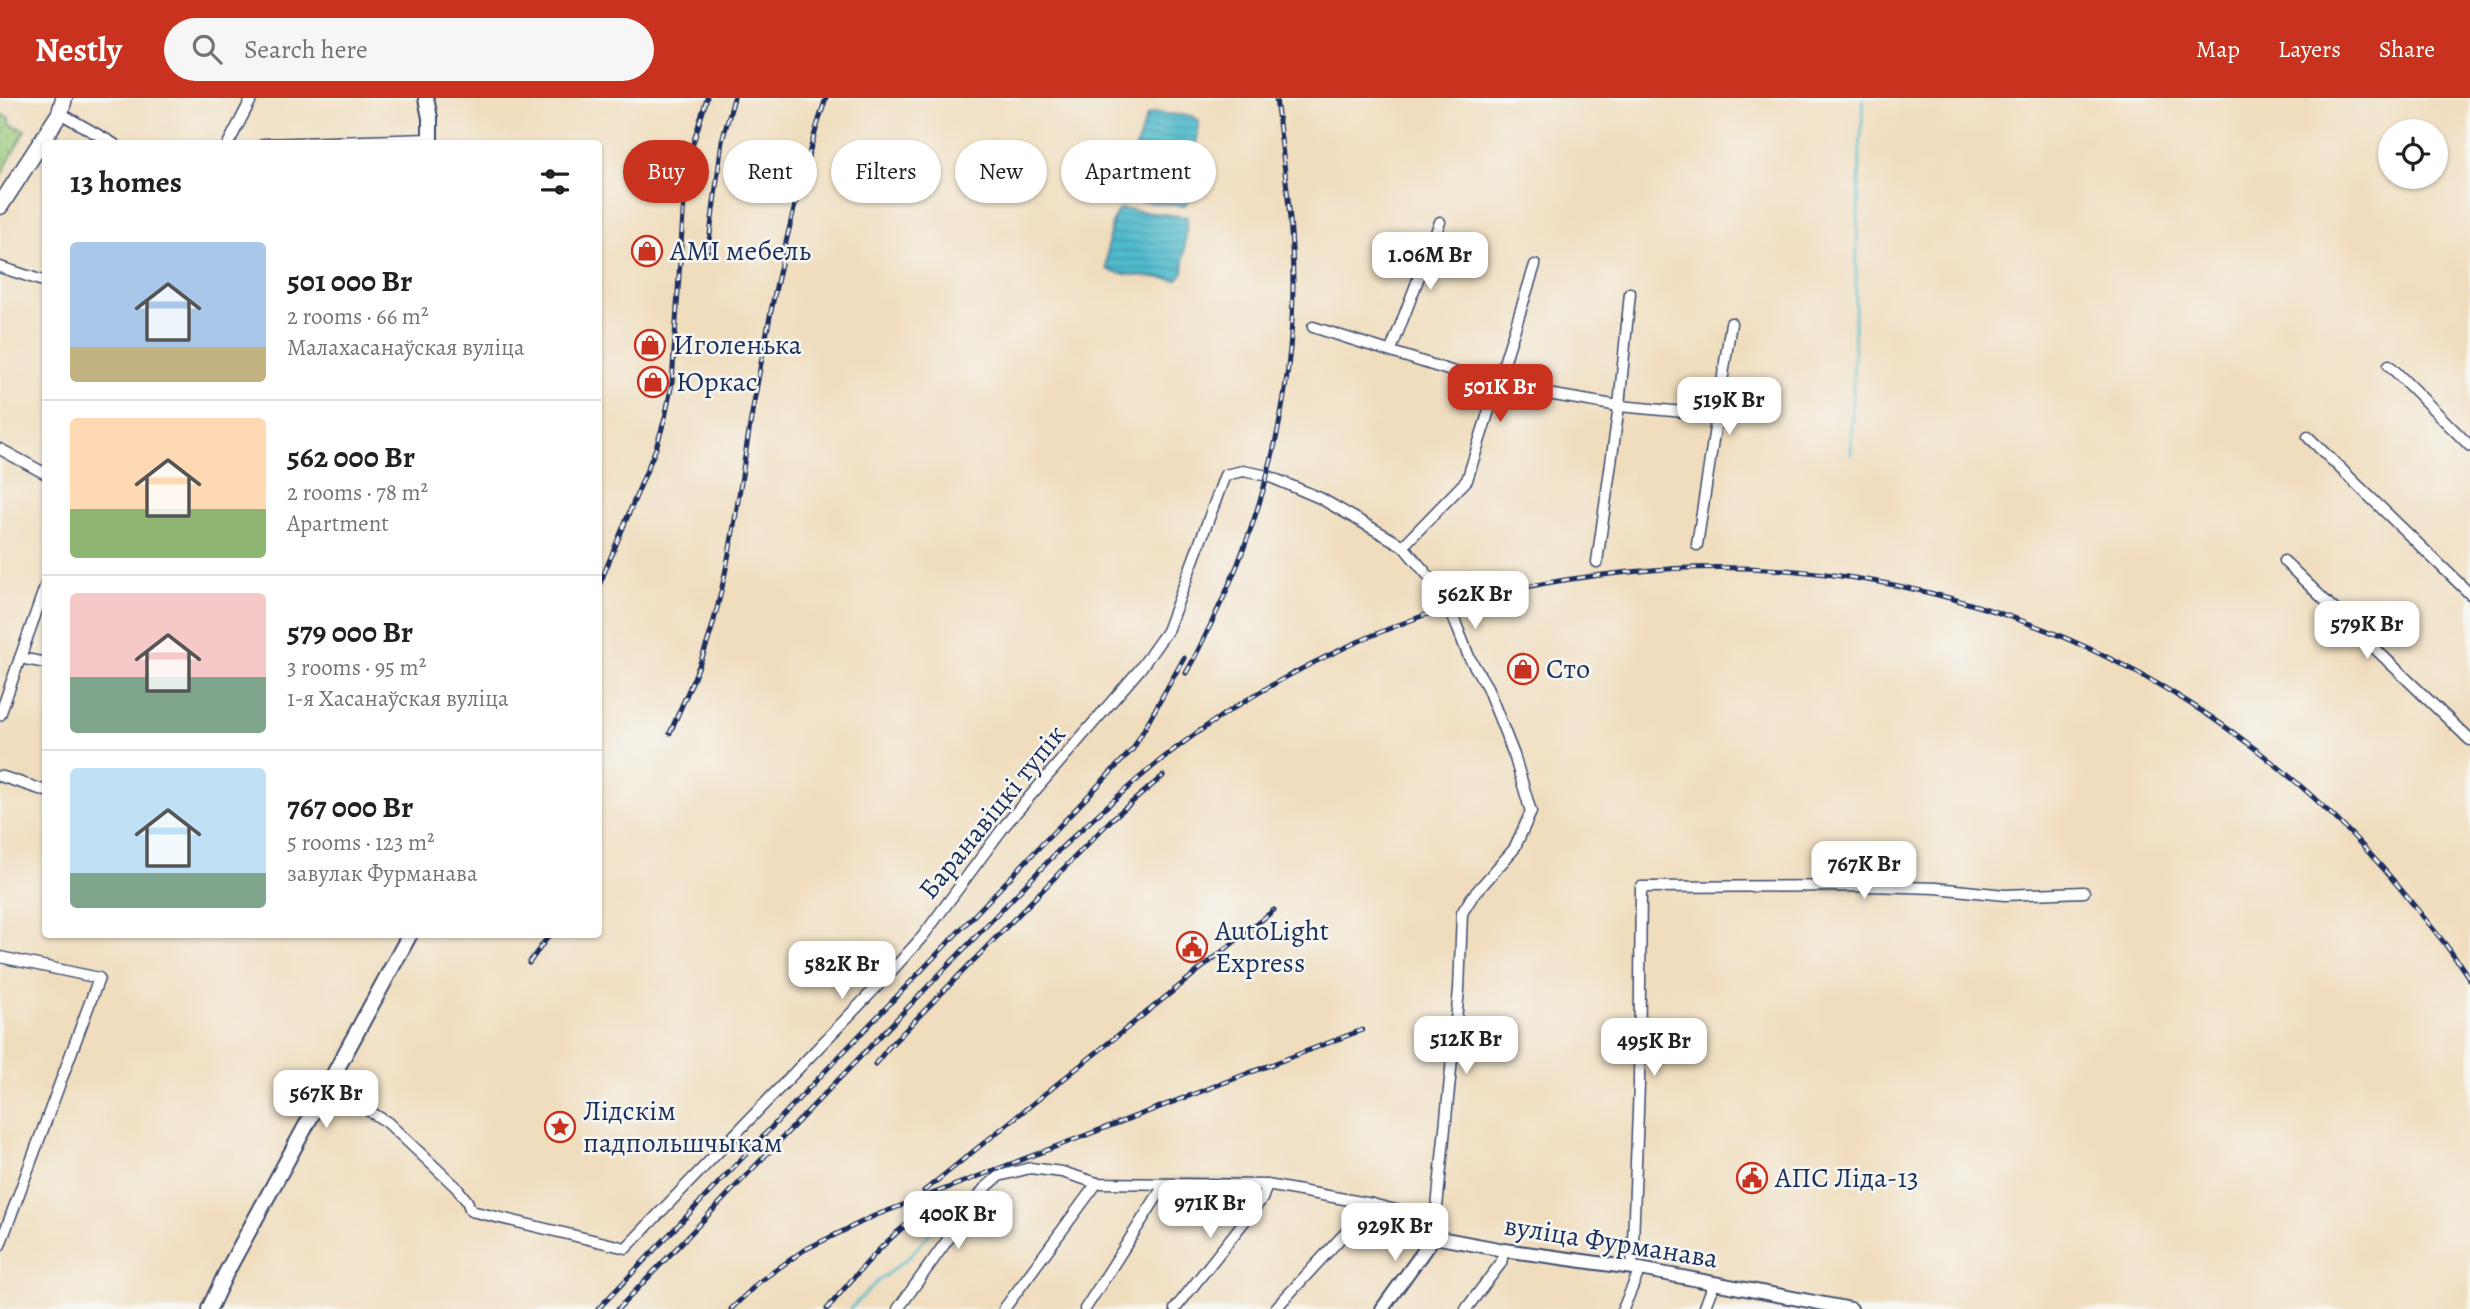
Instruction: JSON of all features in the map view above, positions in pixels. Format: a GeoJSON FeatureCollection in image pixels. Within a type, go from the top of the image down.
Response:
{"type":"FeatureCollection","features":[{"type":"Feature","properties":{"kind":"main road"},"geometry":{"type":"LineString","coordinates":[[0,206],[62,105],[73,105],[74,98]]}},
{"type":"Feature","properties":{"kind":"main road"},"geometry":{"type":"LineString","coordinates":[[426,98],[430,140]]}},
{"type":"Feature","properties":{"kind":"main road"},"geometry":{"type":"LineString","coordinates":[[209,1309],[408,938]]}},
{"type":"Feature","properties":{"kind":"street"},"geometry":{"type":"LineString","coordinates":[[230,140],[252,98]]}},
{"type":"Feature","properties":{"kind":"street"},"geometry":{"type":"LineString","coordinates":[[62,105],[109,140]]}},
{"type":"Feature","properties":{"kind":"street"},"geometry":{"type":"LineString","coordinates":[[1391,350],[1440,222]]}},
{"type":"Feature","properties":{"kind":"street"},"geometry":{"type":"LineString","coordinates":[[1382,1309],[1434,1237],[1459,990],[1462,913],[1472,897],[1514,849],[1531,812],[1514,755],[1487,687],[1469,657],[1437,586],[1403,546],[1467,480],[1535,265]]}},
{"type":"Feature","properties":{"kind":"street"},"geometry":{"type":"LineString","coordinates":[[0,267],[42,281]]}},
{"type":"Feature","properties":{"kind":"street"},"geometry":{"type":"LineString","coordinates":[[1597,562],[1619,406],[1630,293]]}},
{"type":"Feature","properties":{"kind":"street"},"geometry":{"type":"LineString","coordinates":[[1697,545],[1731,323]]}},
{"type":"Feature","properties":{"kind":"street"},"geometry":{"type":"LineString","coordinates":[[1313,327],[1495,385],[1619,406],[1716,415]]}},
{"type":"Feature","properties":{"kind":"street"},"geometry":{"type":"LineString","coordinates":[[2389,365],[2470,446]]}},
{"type":"Feature","properties":{"kind":"street"},"geometry":{"type":"LineString","coordinates":[[2308,436],[2470,594]]}},
{"type":"Feature","properties":{"kind":"street"},"geometry":{"type":"LineString","coordinates":[[0,449],[42,472]]}},
{"type":"Feature","properties":{"kind":"street","name":"Баранавіцкі тупік"},"geometry":{"type":"LineString","coordinates":[[329,1087],[387,1122],[456,1187],[467,1200],[471,1211],[626,1248],[923,936],[1006,824],[1140,669],[1167,631],[1225,475],[1243,471],[1268,476],[1320,498],[1403,546]]}},
{"type":"Feature","properties":{"kind":"street"},"geometry":{"type":"LineString","coordinates":[[2284,561],[2468,734]]}},
{"type":"Feature","properties":{"kind":"street"},"geometry":{"type":"LineString","coordinates":[[0,715],[42,595]]}},
{"type":"Feature","properties":{"kind":"street"},"geometry":{"type":"LineString","coordinates":[[20,658],[42,662]]}},
{"type":"Feature","properties":{"kind":"street"},"geometry":{"type":"LineString","coordinates":[[0,776],[42,790]]}},
{"type":"Feature","properties":{"kind":"street"},"geometry":{"type":"LineString","coordinates":[[1623,1309],[1636,1268],[1641,887],[1871,886],[1936,888],[2005,895],[2084,892]]}},
{"type":"Feature","properties":{"kind":"street"},"geometry":{"type":"LineString","coordinates":[[0,957],[99,978],[0,1245]]}},
{"type":"Feature","properties":{"kind":"street"},"geometry":{"type":"LineString","coordinates":[[898,1309],[985,1189],[999,1177],[1030,1168],[1062,1172],[1097,1183],[1268,1185],[1407,1213],[1434,1237]]}},
{"type":"Feature","properties":{"kind":"street"},"geometry":{"type":"LineString","coordinates":[[1003,1309],[1097,1183]]}},
{"type":"Feature","properties":{"kind":"street"},"geometry":{"type":"LineString","coordinates":[[1085,1309],[1165,1184]]}},
{"type":"Feature","properties":{"kind":"street"},"geometry":{"type":"LineString","coordinates":[[1175,1309],[1262,1199],[1268,1185]]}},
{"type":"Feature","properties":{"kind":"street"},"geometry":{"type":"LineString","coordinates":[[1275,1309],[1372,1204]]}},
{"type":"Feature","properties":{"kind":"street","name":"вуліца Фурманава"},"geometry":{"type":"LineString","coordinates":[[1434,1237],[1504,1250],[1636,1268],[1714,1283],[1792,1303],[1851,1309]]}},
{"type":"Feature","properties":{"kind":"street"},"geometry":{"type":"LineString","coordinates":[[1466,1309],[1501,1263],[1504,1250]]}},
{"type":"Feature","properties":{"kind":"street"},"geometry":{"type":"LineString","coordinates":[[1704,1309],[1714,1283]]}},
{"type":"Feature","properties":{"kind":"green space"},"geometry":{"type":"Polygon","coordinates":[[[0,114],[10,118],[10,124],[25,130],[0,177],[0,114]]]}},
{"type":"Feature","properties":{"kind":"water"},"geometry":{"type":"Polygon","coordinates":[[[1154,113],[1192,116],[1199,121],[1197,140],[1139,140],[1147,116],[1154,113]]]}},
{"type":"Feature","properties":{"kind":"water"},"geometry":{"type":"Polygon","coordinates":[[[1156,203],[1186,203],[1184,206],[1156,203]]]}},
{"type":"Feature","properties":{"kind":"water"},"geometry":{"type":"Polygon","coordinates":[[[1120,209],[1187,217],[1183,272],[1177,280],[1116,273],[1107,269],[1111,229],[1120,209]]]}},
{"type":"Feature","properties":{"kind":"waterway"},"geometry":{"type":"LineString","coordinates":[[1851,455],[1860,147],[1864,98]]}},
{"type":"Feature","properties":{"kind":"waterway"},"geometry":{"type":"LineString","coordinates":[[850,1309],[878,1281],[909,1257],[966,1192]]}},
{"type":"Feature","properties":{"kind":"railway"},"geometry":{"type":"LineString","coordinates":[[602,578],[656,448],[665,418],[672,383],[685,184],[691,150],[707,98]]}},
{"type":"Feature","properties":{"kind":"railway"},"geometry":{"type":"LineString","coordinates":[[708,250],[722,141],[734,98]]}},
{"type":"Feature","properties":{"kind":"railway"},"geometry":{"type":"LineString","coordinates":[[670,733],[713,624],[730,550],[773,301],[802,178],[826,98]]}},
{"type":"Feature","properties":{"kind":"railway"},"geometry":{"type":"LineString","coordinates":[[1186,673],[1229,586],[1245,544],[1260,502],[1281,416],[1292,328],[1293,260],[1276,98]]}},
{"type":"Feature","properties":{"kind":"railway"},"geometry":{"type":"LineString","coordinates":[[618,1309],[1060,849],[1171,752],[1268,687],[1337,651],[1445,608],[1536,585],[1630,572],[1743,568],[1854,578],[1962,602],[2066,638],[2164,688],[2256,750],[2340,823],[2416,908],[2470,980]]}},
{"type":"Feature","properties":{"kind":"railway"},"geometry":{"type":"LineString","coordinates":[[598,1309],[1133,749],[1184,658]]}},
{"type":"Feature","properties":{"kind":"railway"},"geometry":{"type":"LineString","coordinates":[[888,1048],[1112,819],[1163,776]]}},
{"type":"Feature","properties":{"kind":"railway"},"geometry":{"type":"LineString","coordinates":[[924,1191],[1274,910]]}},
{"type":"Feature","properties":{"kind":"railway"},"geometry":{"type":"LineString","coordinates":[[529,963],[547,938]]}},
{"type":"Feature","properties":{"kind":"railway"},"geometry":{"type":"LineString","coordinates":[[731,1309],[759,1282],[804,1250],[874,1216],[1362,1030]]}},
{"type":"Feature","properties":{"kind":"railway"},"geometry":{"type":"LineString","coordinates":[[875,1064],[893,1042]]}},
{"type":"Feature","properties":{"kind":"railway"},"geometry":{"type":"LineString","coordinates":[[827,1309],[896,1233],[946,1196]]}},
{"type":"Feature","properties":{"kind":"place","name":"AMI мебель"},"geometry":{"type":"Point","coordinates":[647,251]}},
{"type":"Feature","properties":{"kind":"place","name":"Иголенька"},"geometry":{"type":"Point","coordinates":[650,345]}},
{"type":"Feature","properties":{"kind":"place","name":"Юркас"},"geometry":{"type":"Point","coordinates":[653,382]}},
{"type":"Feature","properties":{"kind":"place","name":"Сто"},"geometry":{"type":"Point","coordinates":[1523,669]}},
{"type":"Feature","properties":{"kind":"place","name":"AutoLight Express"},"geometry":{"type":"Point","coordinates":[1192,947]}},
{"type":"Feature","properties":{"kind":"place","name":"Лідскім падпольшчыкам"},"geometry":{"type":"Point","coordinates":[560,1127]}},
{"type":"Feature","properties":{"kind":"place","name":"АПС Ліда-13"},"geometry":{"type":"Point","coordinates":[1752,1178]}}]}
